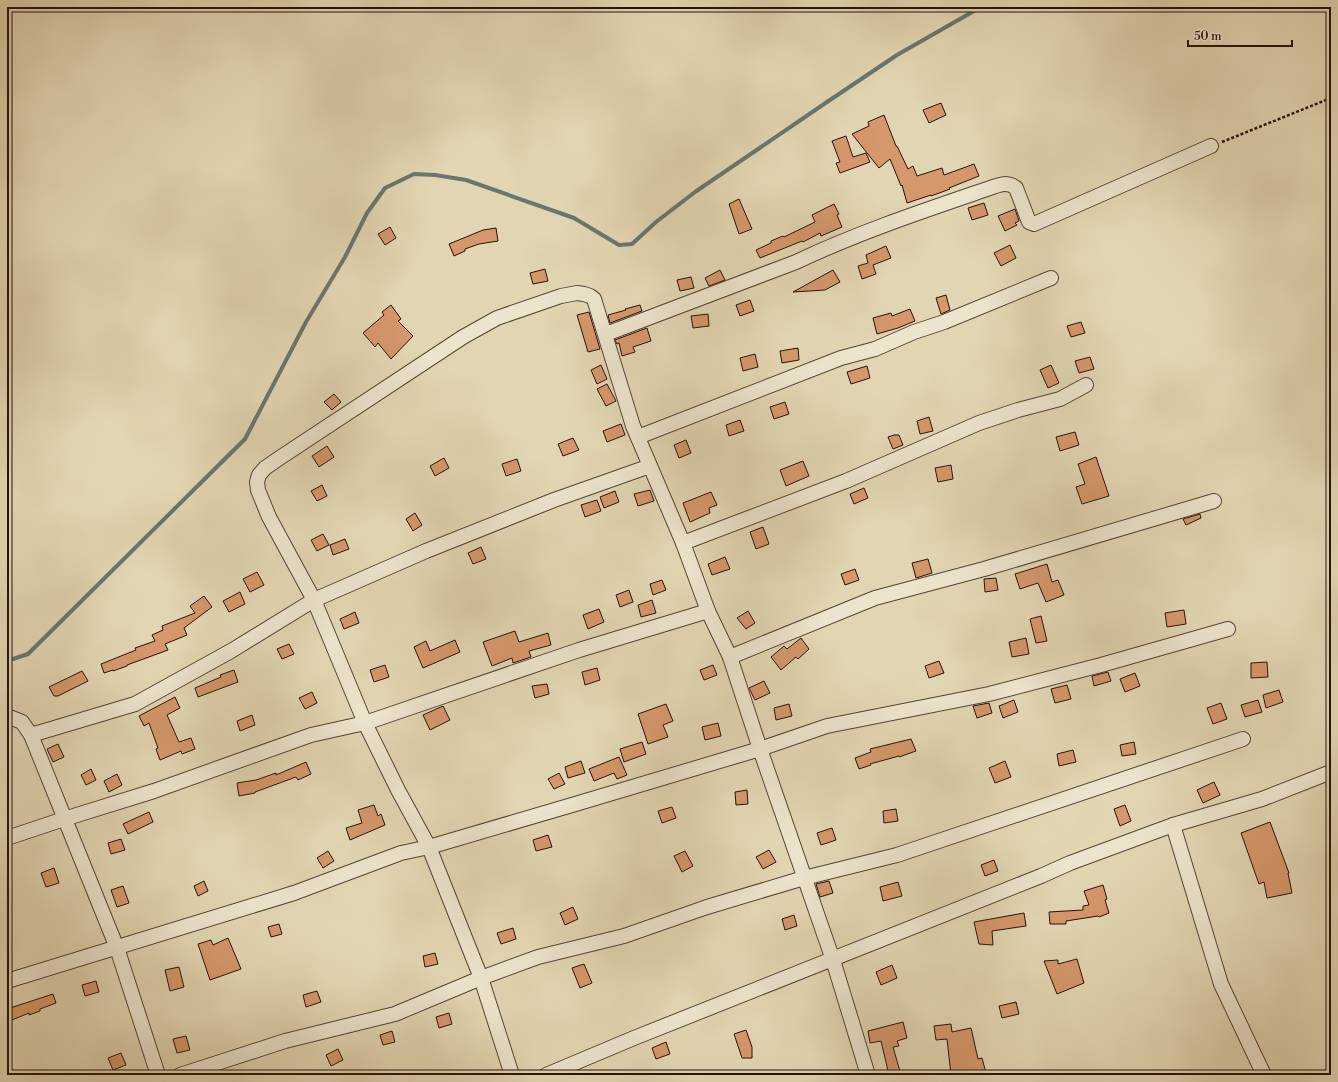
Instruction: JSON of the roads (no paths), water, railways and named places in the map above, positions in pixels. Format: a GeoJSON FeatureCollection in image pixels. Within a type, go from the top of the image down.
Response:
{"type":"FeatureCollection","features":[{"type":"Feature","properties":{"kind":"street"},"geometry":{"type":"LineString","coordinates":[[606,334],[796,262],[823,249],[888,224],[993,187],[1003,184],[1014,186],[1029,222],[1034,224],[1211,146]]}},
{"type":"Feature","properties":{"kind":"street"},"geometry":{"type":"LineString","coordinates":[[638,437],[841,358],[875,349],[1051,278]]}},
{"type":"Feature","properties":{"kind":"street"},"geometry":{"type":"LineString","coordinates":[[512,1075],[481,978],[429,847],[364,723],[314,600],[269,517],[258,490],[257,482],[259,475],[265,468],[296,446],[463,337],[497,318],[561,296],[577,294],[584,294],[594,299],[638,437],[683,543],[708,611],[730,657],[760,749],[833,960],[864,1073]]}},
{"type":"Feature","properties":{"kind":"street"},"geometry":{"type":"LineString","coordinates":[[683,543],[846,481],[979,423],[1018,410],[1060,399],[1086,385]]}},
{"type":"Feature","properties":{"kind":"street"},"geometry":{"type":"LineString","coordinates":[[30,735],[135,704],[231,651],[314,600],[426,551],[554,500],[650,466]]}},
{"type":"Feature","properties":{"kind":"street"},"geometry":{"type":"LineString","coordinates":[[730,657],[875,598],[984,569],[1214,501]]}},
{"type":"Feature","properties":{"kind":"street"},"geometry":{"type":"LineString","coordinates":[[7,838],[154,791],[311,735],[364,723],[579,650],[708,611]]}},
{"type":"Feature","properties":{"kind":"street"},"geometry":{"type":"LineString","coordinates":[[7,982],[294,893],[401,853],[429,847],[760,749],[828,726],[989,694],[1101,665],[1228,629]]}},
{"type":"Feature","properties":{"kind":"street"},"geometry":{"type":"LineString","coordinates":[[7,716],[22,722],[30,735],[117,948],[158,1075]]}},
{"type":"Feature","properties":{"kind":"street"},"geometry":{"type":"LineString","coordinates":[[180,1075],[285,1041],[395,1014],[481,978],[538,957],[624,936],[707,907],[804,878],[897,855],[1243,739]]}},
{"type":"Feature","properties":{"kind":"street"},"geometry":{"type":"LineString","coordinates":[[546,1075],[1070,863],[1173,825],[1262,799],[1331,772]]}},
{"type":"Feature","properties":{"kind":"street"},"geometry":{"type":"LineString","coordinates":[[1173,825],[1221,984],[1264,1075]]}},
{"type":"Feature","properties":{"kind":"waterway"},"geometry":{"type":"LineString","coordinates":[[7,661],[28,654],[245,439],[306,322],[345,257],[367,213],[385,188],[414,174],[435,175],[466,180],[574,218],[619,245],[632,244],[656,222],[695,192],[827,102],[897,55],[981,7]]}}]}
